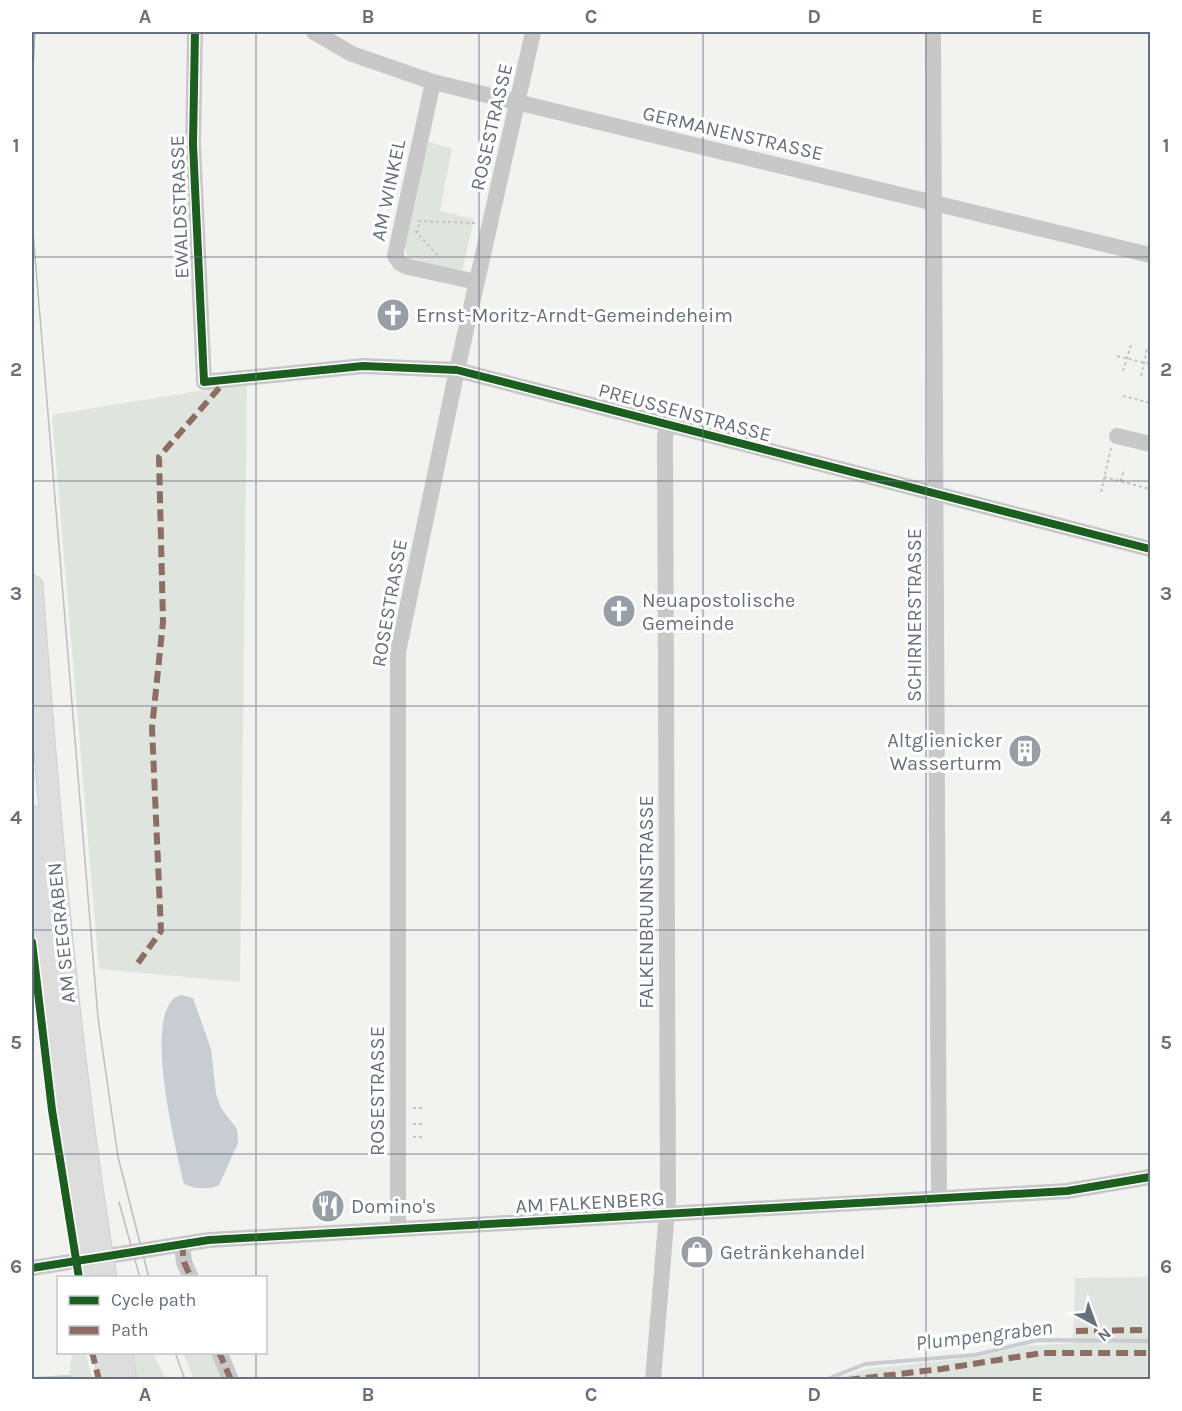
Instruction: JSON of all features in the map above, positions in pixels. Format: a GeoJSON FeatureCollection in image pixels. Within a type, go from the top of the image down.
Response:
{"type":"FeatureCollection","features":[{"type":"Feature","properties":{"kind":"main road","name":"AM SEEGRABEN"},"geometry":{"type":"LineString","coordinates":[[32,586],[51,836],[89,1223],[89,1276]]}},
{"type":"Feature","properties":{"kind":"main road","name":"AM SEEGRABEN"},"geometry":{"type":"LineString","coordinates":[[32,816],[43,958],[89,1223],[105,1276]]}},
{"type":"Feature","properties":{"kind":"main road"},"geometry":{"type":"LineString","coordinates":[[104,1354],[109,1380]]}},
{"type":"Feature","properties":{"kind":"main road"},"geometry":{"type":"LineString","coordinates":[[121,1354],[126,1380]]}},
{"type":"Feature","properties":{"kind":"street","name":"EWALDSTRASSE"},"geometry":{"type":"LineString","coordinates":[[195,32],[193,144],[196,261],[204,382]]}},
{"type":"Feature","properties":{"kind":"street","name":"GERMANENSTRASSE"},"geometry":{"type":"LineString","coordinates":[[314,32],[352,54],[433,82],[1150,255]]}},
{"type":"Feature","properties":{"kind":"street","name":"ROSESTRASSE"},"geometry":{"type":"LineString","coordinates":[[398,1229],[396,673],[401,633],[457,370],[533,32]]}},
{"type":"Feature","properties":{"kind":"street","name":"SCHIRNERSTRASSE"},"geometry":{"type":"LineString","coordinates":[[933,32],[939,1199]]}},
{"type":"Feature","properties":{"kind":"street","name":"AM WINKEL"},"geometry":{"type":"LineString","coordinates":[[433,82],[410,221],[395,256],[400,263],[477,282]]}},
{"type":"Feature","properties":{"kind":"street","name":"PREUSSENSTRASSE"},"geometry":{"type":"LineString","coordinates":[[204,382],[363,366],[457,370],[1150,549]]}},
{"type":"Feature","properties":{"kind":"street","name":"FALKENBRUNNSTRASSE"},"geometry":{"type":"LineString","coordinates":[[653,1380],[668,1214],[665,436],[669,425]]}},
{"type":"Feature","properties":{"kind":"street"},"geometry":{"type":"LineString","coordinates":[[1114,442],[1150,444]]}},
{"type":"Feature","properties":{"kind":"street","name":"AM FALKENBERG"},"geometry":{"type":"LineString","coordinates":[[32,1268],[209,1240],[1069,1191],[1150,1177]]}},
{"type":"Feature","properties":{"kind":"street"},"geometry":{"type":"LineString","coordinates":[[182,1244],[184,1263],[190,1276]]}},
{"type":"Feature","properties":{"kind":"street"},"geometry":{"type":"LineString","coordinates":[[219,1354],[231,1380]]}},
{"type":"Feature","properties":{"kind":"path"},"geometry":{"type":"LineString","coordinates":[[410,221],[490,223]]}},
{"type":"Feature","properties":{"kind":"path"},"geometry":{"type":"LineString","coordinates":[[410,221],[417,233],[458,278]]}},
{"type":"Feature","properties":{"kind":"path"},"geometry":{"type":"LineString","coordinates":[[410,221],[417,233]]}},
{"type":"Feature","properties":{"kind":"path"},"geometry":{"type":"LineString","coordinates":[[1123,371],[1131,345]]}},
{"type":"Feature","properties":{"kind":"path"},"geometry":{"type":"LineString","coordinates":[[1141,376],[1147,349]]}},
{"type":"Feature","properties":{"kind":"path"},"geometry":{"type":"LineString","coordinates":[[1117,356],[1150,364]]}},
{"type":"Feature","properties":{"kind":"path"},"geometry":{"type":"LineString","coordinates":[[1123,396],[1150,403]]}},
{"type":"Feature","properties":{"kind":"path"},"geometry":{"type":"LineString","coordinates":[[1101,492],[1114,442]]}},
{"type":"Feature","properties":{"kind":"path"},"geometry":{"type":"LineString","coordinates":[[1121,481],[1124,470]]}},
{"type":"Feature","properties":{"kind":"path"},"geometry":{"type":"LineString","coordinates":[[1104,477],[1150,489]]}},
{"type":"Feature","properties":{"kind":"shaded area"},"geometry":{"type":"Polygon","coordinates":[[[424,141],[452,148],[440,211],[474,219],[462,272],[409,261],[405,248],[424,141]]]}},
{"type":"Feature","properties":{"kind":"shaded area"},"geometry":{"type":"Polygon","coordinates":[[[247,383],[240,982],[99,969],[52,415],[247,383]]]}},
{"type":"Feature","properties":{"kind":"shaded area"},"geometry":{"type":"Polygon","coordinates":[[[181,995],[193,998],[211,1049],[216,1094],[221,1108],[237,1129],[238,1143],[219,1185],[211,1188],[197,1188],[184,1184],[164,1082],[163,1025],[169,1005],[181,995]]]}},
{"type":"Feature","properties":{"kind":"shaded area"},"geometry":{"type":"Polygon","coordinates":[[[1150,1277],[1150,1379],[835,1379],[867,1369],[977,1357],[1026,1346],[1073,1343],[1075,1278],[1150,1277]]]}},
{"type":"Feature","properties":{"kind":"shaded area"},"geometry":{"type":"Polygon","coordinates":[[[72,1354],[86,1354],[92,1379],[69,1379],[72,1354]]]}},
{"type":"Feature","properties":{"kind":"shaded area"},"geometry":{"type":"Polygon","coordinates":[[[132,1354],[154,1354],[166,1379],[136,1379],[132,1354]]]}},
{"type":"Feature","properties":{"kind":"shaded area"},"geometry":{"type":"Polygon","coordinates":[[[183,1354],[213,1354],[223,1379],[194,1379],[183,1354]]]}},
{"type":"Feature","properties":{"kind":"waterway","name":"Plumpengraben"},"geometry":{"type":"LineString","coordinates":[[825,1380],[865,1364],[975,1355],[1038,1340],[1150,1341]]}},
{"type":"Feature","properties":{"kind":"waterway","name":"Plumpengraben"},"geometry":{"type":"LineString","coordinates":[[32,1379],[69,1377]]}},
{"type":"Feature","properties":{"kind":"tram line"},"geometry":{"type":"LineString","coordinates":[[32,91],[35,32]]}},
{"type":"Feature","properties":{"kind":"tram line"},"geometry":{"type":"LineString","coordinates":[[32,220],[98,1018],[118,1157],[148,1276]]}},
{"type":"Feature","properties":{"kind":"tram line"},"geometry":{"type":"LineString","coordinates":[[119,1202],[139,1276]]}},
{"type":"Feature","properties":{"kind":"tram line"},"geometry":{"type":"LineString","coordinates":[[176,1354],[185,1380]]}},
{"type":"Feature","properties":{"kind":"marked path"},"geometry":{"type":"LineString","coordinates":[[138,963],[161,931],[152,728],[163,622],[159,457],[227,379]]}},
{"type":"Feature","properties":{"kind":"marked path"},"geometry":{"type":"LineString","coordinates":[[182,1244],[184,1262],[190,1276]]}},
{"type":"Feature","properties":{"kind":"marked path"},"geometry":{"type":"LineString","coordinates":[[1076,1331],[1150,1330]]}},
{"type":"Feature","properties":{"kind":"marked path"},"geometry":{"type":"LineString","coordinates":[[848,1380],[941,1369],[1042,1353],[1150,1353]]}},
{"type":"Feature","properties":{"kind":"marked path"},"geometry":{"type":"LineString","coordinates":[[92,1354],[99,1380]]}},
{"type":"Feature","properties":{"kind":"marked path"},"geometry":{"type":"LineString","coordinates":[[220,1354],[231,1380]]}},
{"type":"Feature","properties":{"kind":"cycle path"},"geometry":{"type":"LineString","coordinates":[[195,32],[193,144],[204,382],[363,366],[457,370],[1150,549]]}},
{"type":"Feature","properties":{"kind":"cycle path"},"geometry":{"type":"LineString","coordinates":[[32,942],[52,1110],[79,1276]]}},
{"type":"Feature","properties":{"kind":"cycle path"},"geometry":{"type":"LineString","coordinates":[[32,1268],[209,1240],[1067,1191],[1150,1177]]}},
{"type":"Feature","properties":{"kind":"place","name":"Ernst-Moritz-Arndt-Gemeindeheim"},"geometry":{"type":"Point","coordinates":[393,315]}},
{"type":"Feature","properties":{"kind":"place","name":"Neuapostolische Gemeinde"},"geometry":{"type":"Point","coordinates":[619,611]}},
{"type":"Feature","properties":{"kind":"place","name":"Altglienicker Wasserturm"},"geometry":{"type":"Point","coordinates":[1025,751]}},
{"type":"Feature","properties":{"kind":"place","name":"Domino's"},"geometry":{"type":"Point","coordinates":[328,1206]}},
{"type":"Feature","properties":{"kind":"place","name":"Getränkehandel"},"geometry":{"type":"Point","coordinates":[697,1252]}}]}
